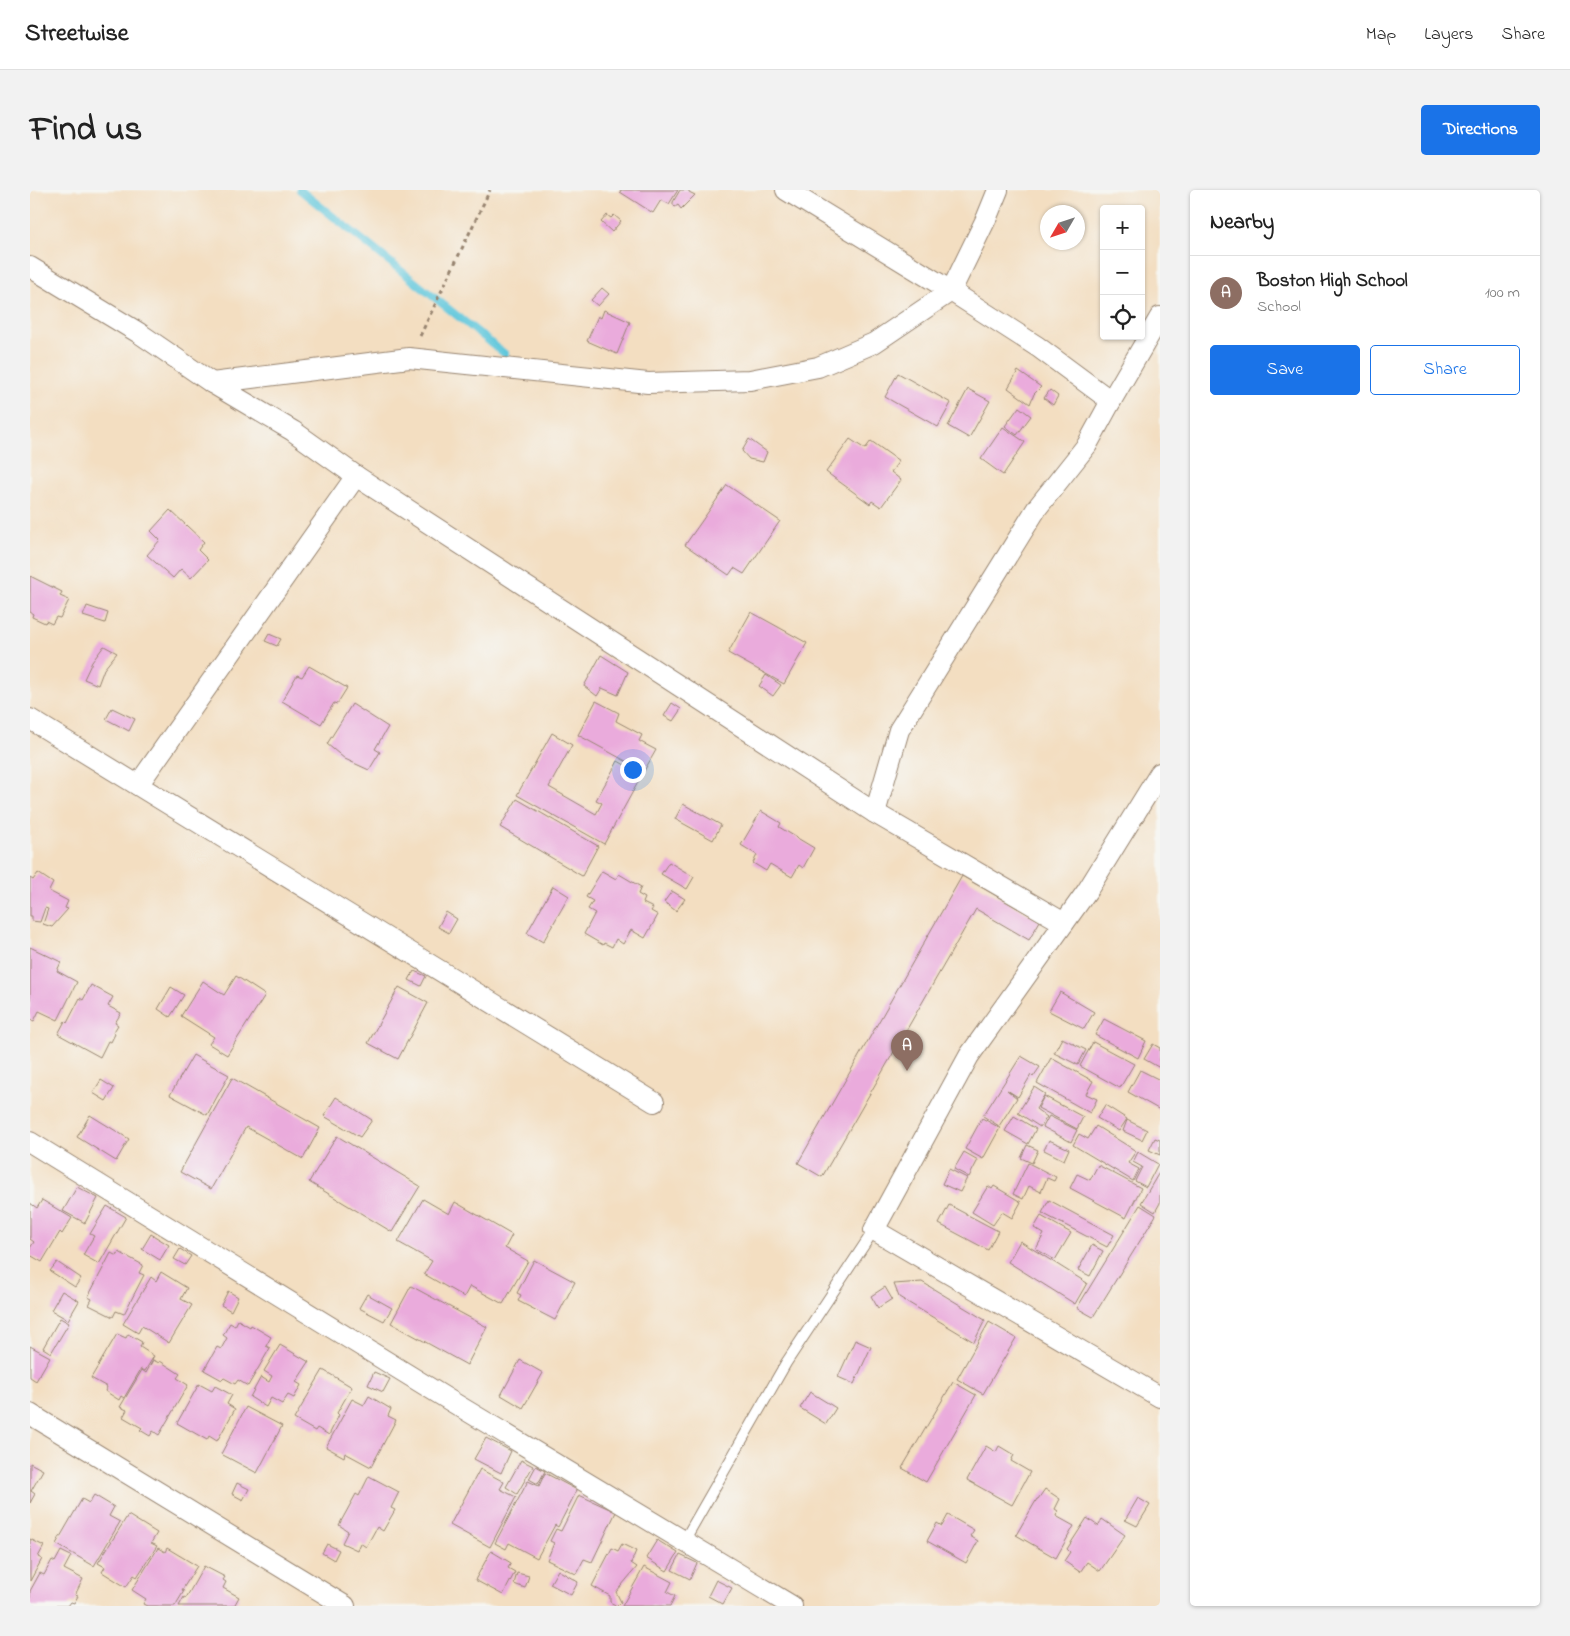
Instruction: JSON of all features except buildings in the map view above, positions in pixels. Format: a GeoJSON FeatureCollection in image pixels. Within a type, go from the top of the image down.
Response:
{"type":"FeatureCollection","features":[{"type":"Feature","properties":{"kind":"street"},"geometry":{"type":"LineString","coordinates":[[786,190],[951,291],[1038,347],[1111,401]]}},
{"type":"Feature","properties":{"kind":"street"},"geometry":{"type":"LineString","coordinates":[[212,384],[409,358],[648,384],[750,380],[818,367],[874,343],[951,291],[998,190]]}},
{"type":"Feature","properties":{"kind":"street"},"geometry":{"type":"LineString","coordinates":[[30,267],[139,333],[212,384],[293,431],[356,476],[875,813],[1064,923]]}},
{"type":"Feature","properties":{"kind":"street"},"geometry":{"type":"LineString","coordinates":[[875,813],[898,730],[1037,508],[1087,446],[1160,317]]}},
{"type":"Feature","properties":{"kind":"street"},"geometry":{"type":"LineString","coordinates":[[138,784],[356,476]]}},
{"type":"Feature","properties":{"kind":"street"},"geometry":{"type":"LineString","coordinates":[[30,718],[654,1102]]}},
{"type":"Feature","properties":{"kind":"street"},"geometry":{"type":"LineString","coordinates":[[1160,773],[1087,890],[969,1056],[874,1230],[1160,1397]]}},
{"type":"Feature","properties":{"kind":"street"},"geometry":{"type":"LineString","coordinates":[[30,1142],[454,1403],[792,1606]]}},
{"type":"Feature","properties":{"kind":"street"},"geometry":{"type":"LineString","coordinates":[[30,1414],[345,1606]]}},
{"type":"Feature","properties":{"kind":"lane"},"geometry":{"type":"LineString","coordinates":[[684,1541],[786,1363],[874,1230]]}},
{"type":"Feature","properties":{"kind":"path"},"geometry":{"type":"LineString","coordinates":[[409,358],[490,190]]}},
{"type":"Feature","properties":{"kind":"waterway"},"geometry":{"type":"LineString","coordinates":[[300,190],[505,354]]}},
{"type":"Feature","properties":{"kind":"place","name":"Boston High School"},"geometry":{"type":"Point","coordinates":[907,1071]}}]}
